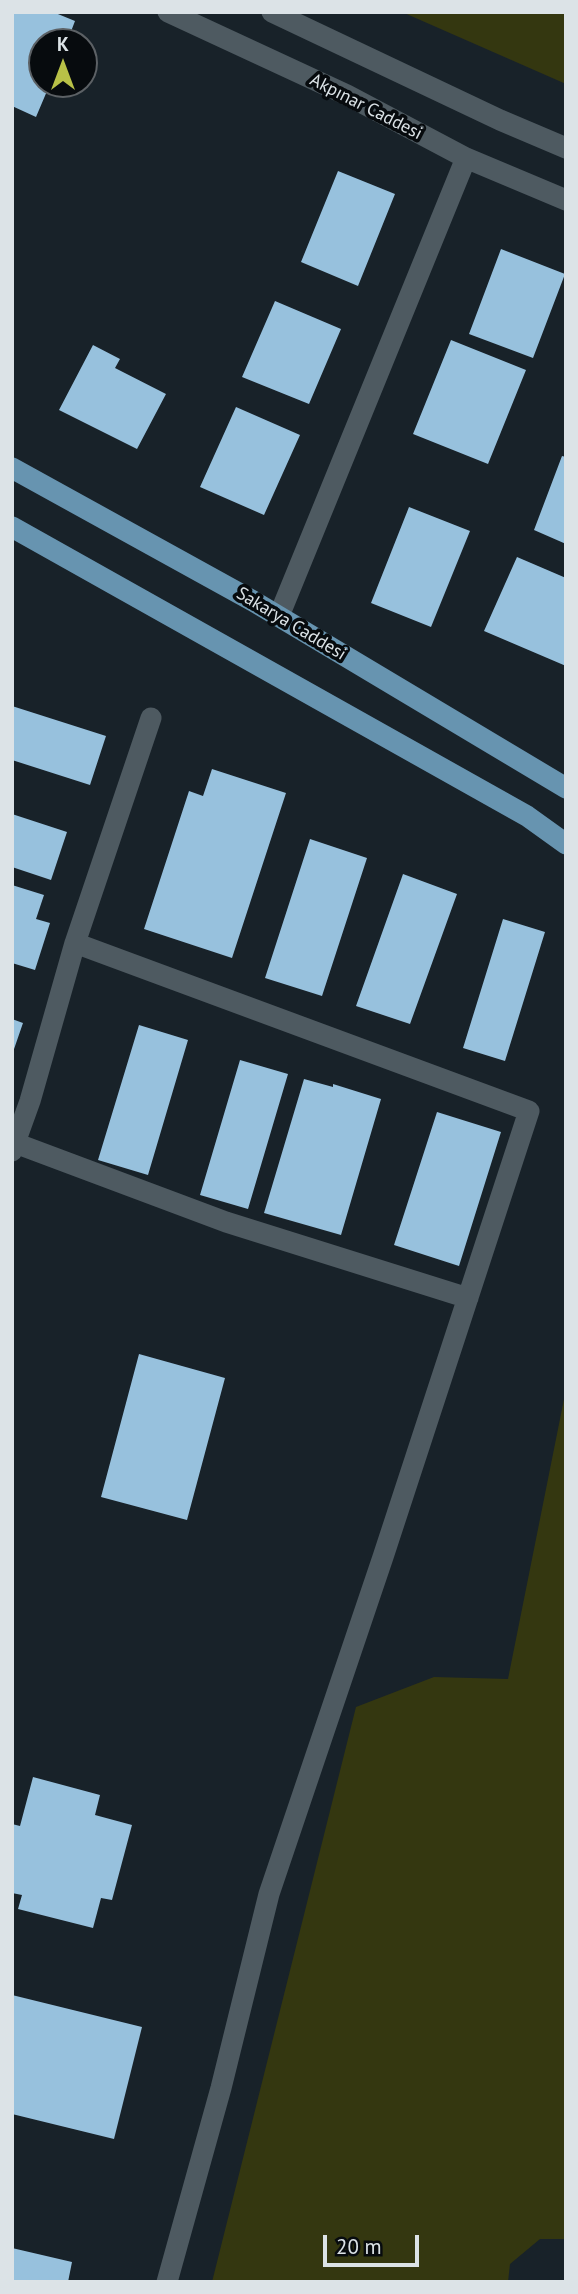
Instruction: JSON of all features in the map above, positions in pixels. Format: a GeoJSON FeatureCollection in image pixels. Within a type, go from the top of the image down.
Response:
{"type":"FeatureCollection","features":[{"type":"Feature","properties":{"kind":"main road","name":"Sakarya Caddesi"},"geometry":{"type":"LineString","coordinates":[[12,468],[279,616],[566,788]]}},
{"type":"Feature","properties":{"kind":"main road"},"geometry":{"type":"LineString","coordinates":[[12,527],[564,837]]}},
{"type":"Feature","properties":{"kind":"street","name":"Akpınar Caddesi"},"geometry":{"type":"LineString","coordinates":[[168,12],[347,96],[466,158],[566,200]]}},
{"type":"Feature","properties":{"kind":"street"},"geometry":{"type":"LineString","coordinates":[[272,12],[500,120],[566,148]]}},
{"type":"Feature","properties":{"kind":"street"},"geometry":{"type":"LineString","coordinates":[[279,616],[466,158]]}},
{"type":"Feature","properties":{"kind":"street"},"geometry":{"type":"LineString","coordinates":[[152,718],[75,943],[30,1101],[13,1147],[226,1222],[468,1298]]}},
{"type":"Feature","properties":{"kind":"street"},"geometry":{"type":"LineString","coordinates":[[75,943],[529,1111],[383,1558],[269,1894],[167,2282]]}},
{"type":"Feature","properties":{"kind":"green space"},"geometry":{"type":"Polygon","coordinates":[[[402,12],[566,12],[566,84],[402,12]]]}},
{"type":"Feature","properties":{"kind":"green space"},"geometry":{"type":"Polygon","coordinates":[[[566,1389],[566,2239],[540,2239],[510,2264],[508,2282],[212,2282],[356,1707],[434,1677],[508,1679],[566,1389]]]}},
{"type":"Feature","properties":{"kind":"building"},"geometry":{"type":"Polygon","coordinates":[[[12,12],[53,12],[75,21],[72,28],[28,28],[28,98],[44,98],[36,117],[12,106],[12,12]]]}},
{"type":"Feature","properties":{"kind":"building"},"geometry":{"type":"Polygon","coordinates":[[[338,171],[395,194],[358,286],[301,262],[338,171]]]}},
{"type":"Feature","properties":{"kind":"building"},"geometry":{"type":"Polygon","coordinates":[[[501,249],[565,274],[533,358],[469,334],[501,249]]]}},
{"type":"Feature","properties":{"kind":"building"},"geometry":{"type":"Polygon","coordinates":[[[275,301],[341,329],[309,404],[242,377],[275,301]]]}},
{"type":"Feature","properties":{"kind":"building"},"geometry":{"type":"Polygon","coordinates":[[[451,340],[526,370],[488,464],[413,434],[451,340]]]}},
{"type":"Feature","properties":{"kind":"building"},"geometry":{"type":"Polygon","coordinates":[[[93,345],[120,359],[115,368],[166,394],[137,449],[59,410],[93,345]]]}},
{"type":"Feature","properties":{"kind":"building"},"geometry":{"type":"Polygon","coordinates":[[[236,407],[300,435],[264,515],[200,487],[236,407]]]}},
{"type":"Feature","properties":{"kind":"building"},"geometry":{"type":"Polygon","coordinates":[[[562,456],[566,457],[566,544],[534,530],[562,456]]]}},
{"type":"Feature","properties":{"kind":"building"},"geometry":{"type":"Polygon","coordinates":[[[409,507],[470,531],[431,627],[371,603],[409,507]]]}},
{"type":"Feature","properties":{"kind":"building"},"geometry":{"type":"Polygon","coordinates":[[[517,557],[566,578],[566,666],[484,631],[517,557]]]}},
{"type":"Feature","properties":{"kind":"building"},"geometry":{"type":"Polygon","coordinates":[[[12,706],[106,736],[90,785],[12,760],[12,706]]]}},
{"type":"Feature","properties":{"kind":"building"},"geometry":{"type":"Polygon","coordinates":[[[212,769],[286,793],[232,958],[144,929],[189,791],[203,796],[212,769]]]}},
{"type":"Feature","properties":{"kind":"building"},"geometry":{"type":"Polygon","coordinates":[[[12,814],[67,832],[51,880],[12,867],[12,814]]]}},
{"type":"Feature","properties":{"kind":"building"},"geometry":{"type":"Polygon","coordinates":[[[310,839],[367,858],[322,996],[265,978],[310,839]]]}},
{"type":"Feature","properties":{"kind":"building"},"geometry":{"type":"Polygon","coordinates":[[[403,874],[457,894],[410,1024],[356,1006],[403,874]]]}},
{"type":"Feature","properties":{"kind":"building"},"geometry":{"type":"Polygon","coordinates":[[[12,885],[44,895],[36,919],[50,923],[35,970],[12,963],[12,885]]]}},
{"type":"Feature","properties":{"kind":"building"},"geometry":{"type":"Polygon","coordinates":[[[503,919],[545,932],[505,1061],[463,1048],[503,919]]]}},
{"type":"Feature","properties":{"kind":"building"},"geometry":{"type":"Polygon","coordinates":[[[12,1019],[23,1023],[13,1052],[12,1052],[12,1019]]]}},
{"type":"Feature","properties":{"kind":"building"},"geometry":{"type":"Polygon","coordinates":[[[139,1025],[188,1040],[148,1175],[98,1160],[139,1025]]]}},
{"type":"Feature","properties":{"kind":"building"},"geometry":{"type":"Polygon","coordinates":[[[240,1060],[288,1074],[248,1209],[200,1195],[240,1060]]]}},
{"type":"Feature","properties":{"kind":"building"},"geometry":{"type":"Polygon","coordinates":[[[304,1079],[333,1087],[333,1084],[381,1099],[341,1235],[264,1213],[304,1079]]]}},
{"type":"Feature","properties":{"kind":"building"},"geometry":{"type":"Polygon","coordinates":[[[437,1112],[501,1132],[459,1266],[394,1245],[437,1112]]]}},
{"type":"Feature","properties":{"kind":"building"},"geometry":{"type":"Polygon","coordinates":[[[139,1354],[225,1378],[187,1520],[101,1497],[139,1354]]]}},
{"type":"Feature","properties":{"kind":"building"},"geometry":{"type":"Polygon","coordinates":[[[33,1777],[100,1795],[95,1815],[132,1825],[112,1900],[101,1898],[93,1928],[18,1909],[22,1895],[12,1893],[12,1824],[20,1826],[33,1777]]]}},
{"type":"Feature","properties":{"kind":"building"},"geometry":{"type":"Polygon","coordinates":[[[12,1995],[142,2027],[114,2139],[12,2114],[12,1995]]]}},
{"type":"Feature","properties":{"kind":"building"},"geometry":{"type":"Polygon","coordinates":[[[12,2248],[72,2262],[68,2282],[12,2282],[12,2248]]]}}]}
